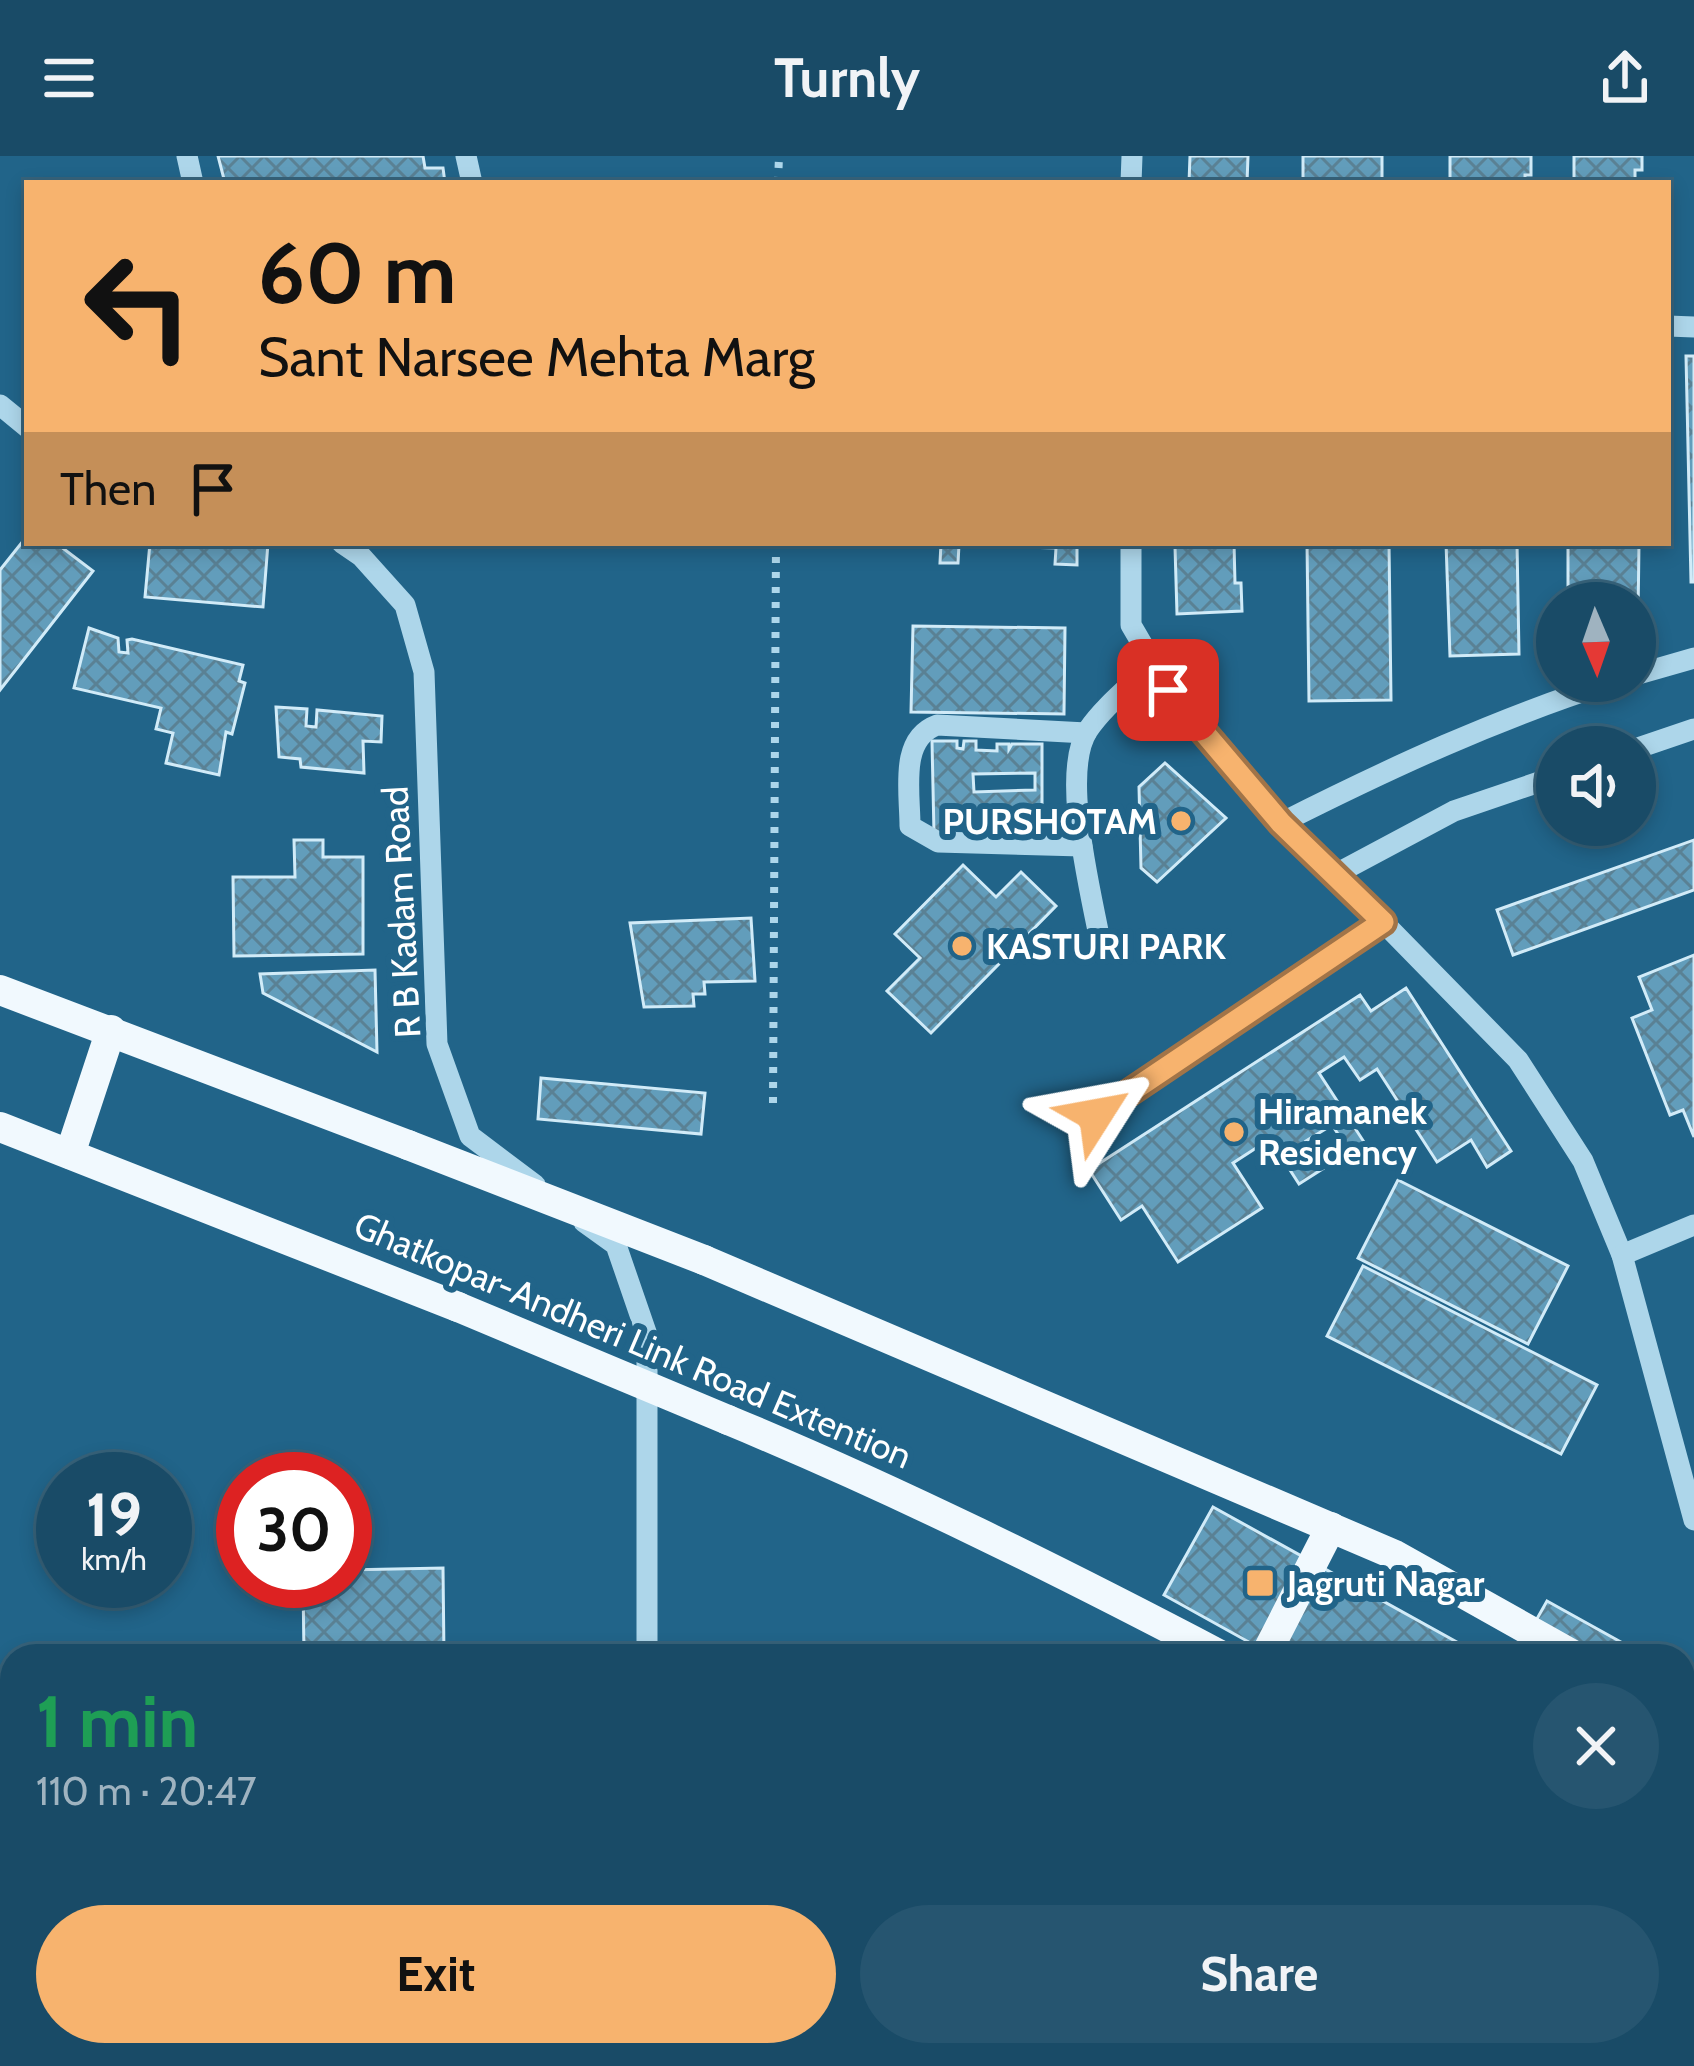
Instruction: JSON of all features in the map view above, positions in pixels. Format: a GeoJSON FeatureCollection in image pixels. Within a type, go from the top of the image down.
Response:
{"type":"FeatureCollection","features":[{"type":"Feature","properties":{"kind":"main road"},"geometry":{"type":"LineString","coordinates":[[0,990],[704,1260],[1395,1555],[1554,1644]]}},
{"type":"Feature","properties":{"kind":"main road"},"geometry":{"type":"LineString","coordinates":[[70,1154],[111,1030]]}},
{"type":"Feature","properties":{"kind":"main road","name":"Ghatkopar-Andheri Link Road Extention"},"geometry":{"type":"LineString","coordinates":[[0,1127],[458,1307],[857,1473],[1199,1644]]}},
{"type":"Feature","properties":{"kind":"main road"},"geometry":{"type":"LineString","coordinates":[[1271,1644],[1331,1527]]}},
{"type":"Feature","properties":{"kind":"street"},"geometry":{"type":"LineString","coordinates":[[0,405],[24,425]]}},
{"type":"Feature","properties":{"kind":"street","name":"R B Kadam Road"},"geometry":{"type":"LineString","coordinates":[[346,546],[405,605],[424,672],[436,1044],[470,1136],[616,1245],[647,1335],[647,1644]]}},
{"type":"Feature","properties":{"kind":"street"},"geometry":{"type":"LineString","coordinates":[[1131,546],[1131,625],[1168,690],[1281,823],[1518,1060],[1583,1161],[1622,1255],[1694,1520]]}},
{"type":"Feature","properties":{"kind":"street"},"geometry":{"type":"LineString","coordinates":[[1656,669],[1694,658]]}},
{"type":"Feature","properties":{"kind":"street"},"geometry":{"type":"LineString","coordinates":[[1100,941],[1082,846],[1077,776],[1086,733],[1153,663]]}},
{"type":"Feature","properties":{"kind":"street"},"geometry":{"type":"LineString","coordinates":[[1281,823],[1419,754],[1550,702]]}},
{"type":"Feature","properties":{"kind":"street"},"geometry":{"type":"LineString","coordinates":[[1082,846],[938,842],[921,836],[910,826],[911,747],[921,730],[938,725],[1086,733]]}},
{"type":"Feature","properties":{"kind":"street"},"geometry":{"type":"LineString","coordinates":[[1656,742],[1694,729]]}},
{"type":"Feature","properties":{"kind":"street"},"geometry":{"type":"LineString","coordinates":[[1336,874],[1454,811],[1536,783]]}},
{"type":"Feature","properties":{"kind":"street"},"geometry":{"type":"LineString","coordinates":[[1096,1115],[1383,922]]}},
{"type":"Feature","properties":{"kind":"street"},"geometry":{"type":"LineString","coordinates":[[1622,1255],[1694,1225]]}},
{"type":"Feature","properties":{"kind":"path"},"geometry":{"type":"LineString","coordinates":[[773,1103],[776,546]]}},
{"type":"Feature","properties":{"kind":"building"},"geometry":{"type":"Polygon","coordinates":[[[218,156],[423,156],[425,168],[443,168],[445,180],[224,180],[218,156]]]}},
{"type":"Feature","properties":{"kind":"building"},"geometry":{"type":"Polygon","coordinates":[[[1190,156],[1248,156],[1247,180],[1189,180],[1190,156]]]}},
{"type":"Feature","properties":{"kind":"building"},"geometry":{"type":"Polygon","coordinates":[[[1303,156],[1382,156],[1382,180],[1303,180],[1303,156]]]}},
{"type":"Feature","properties":{"kind":"building"},"geometry":{"type":"Polygon","coordinates":[[[1450,156],[1531,156],[1531,175],[1525,175],[1525,180],[1450,180],[1450,156]]]}},
{"type":"Feature","properties":{"kind":"building"},"geometry":{"type":"Polygon","coordinates":[[[1574,156],[1642,156],[1642,170],[1635,170],[1635,180],[1574,180],[1574,156]]]}},
{"type":"Feature","properties":{"kind":"building"},"geometry":{"type":"Polygon","coordinates":[[[1686,356],[1694,356],[1694,582],[1691,582],[1686,356]]]}},
{"type":"Feature","properties":{"kind":"building"},"geometry":{"type":"Polygon","coordinates":[[[24,540],[24,546],[60,546],[93,571],[0,690],[0,570],[24,540]]]}},
{"type":"Feature","properties":{"kind":"building"},"geometry":{"type":"Polygon","coordinates":[[[150,546],[268,546],[263,607],[145,597],[150,546]]]}},
{"type":"Feature","properties":{"kind":"building"},"geometry":{"type":"Polygon","coordinates":[[[941,546],[959,546],[958,563],[940,563],[941,546]]]}},
{"type":"Feature","properties":{"kind":"building"},"geometry":{"type":"Polygon","coordinates":[[[991,546],[1077,546],[1077,565],[1055,564],[1056,548],[991,546]]]}},
{"type":"Feature","properties":{"kind":"building"},"geometry":{"type":"Polygon","coordinates":[[[1234,546],[1242,611],[1177,614],[1175,547],[1234,546]]]}},
{"type":"Feature","properties":{"kind":"building"},"geometry":{"type":"Polygon","coordinates":[[[1307,546],[1389,546],[1391,700],[1309,701],[1307,546]]]}},
{"type":"Feature","properties":{"kind":"building"},"geometry":{"type":"Polygon","coordinates":[[[1446,546],[1517,546],[1519,654],[1450,656],[1446,546]]]}},
{"type":"Feature","properties":{"kind":"building"},"geometry":{"type":"Polygon","coordinates":[[[1568,546],[1639,546],[1638,582],[1568,582],[1568,546]]]}},
{"type":"Feature","properties":{"kind":"building"},"geometry":{"type":"Polygon","coordinates":[[[913,626],[1065,628],[1064,714],[911,712],[913,626]]]}},
{"type":"Feature","properties":{"kind":"building"},"geometry":{"type":"Polygon","coordinates":[[[89,628],[118,638],[119,652],[128,653],[127,640],[132,639],[243,665],[239,681],[245,683],[232,734],[226,732],[219,775],[166,763],[173,733],[156,729],[161,708],[74,688],[89,628]]]}},
{"type":"Feature","properties":{"kind":"building"},"geometry":{"type":"Polygon","coordinates":[[[276,707],[307,709],[306,726],[316,727],[317,710],[382,716],[381,742],[363,741],[364,773],[301,767],[300,759],[279,757],[276,707]]]}},
{"type":"Feature","properties":{"kind":"building"},"geometry":{"type":"Polygon","coordinates":[[[932,741],[957,741],[957,748],[963,749],[964,741],[976,741],[976,750],[997,751],[997,744],[1009,744],[1009,749],[1012,744],[1042,744],[1042,835],[1013,834],[1013,822],[954,822],[954,834],[934,834],[932,741]],[[1035,773],[973,774],[974,792],[1035,790],[1035,773]]]}},
{"type":"Feature","properties":{"kind":"building","name":"PURSHOTAM"},"geometry":{"type":"Polygon","coordinates":[[[1165,763],[1226,818],[1157,882],[1141,868],[1139,787],[1165,763]]]}},
{"type":"Feature","properties":{"kind":"building"},"geometry":{"type":"Polygon","coordinates":[[[294,840],[323,840],[323,857],[363,857],[363,954],[234,956],[233,877],[295,877],[294,840]]]}},
{"type":"Feature","properties":{"kind":"building"},"geometry":{"type":"Polygon","coordinates":[[[1694,840],[1694,890],[1513,955],[1497,910],[1694,840]]]}},
{"type":"Feature","properties":{"kind":"building","name":"KASTURI PARK"},"geometry":{"type":"Polygon","coordinates":[[[963,865],[996,897],[1021,872],[1056,906],[931,1033],[887,991],[920,958],[895,934],[963,865]]]}},
{"type":"Feature","properties":{"kind":"building"},"geometry":{"type":"Polygon","coordinates":[[[751,918],[755,981],[704,982],[705,994],[693,994],[694,1006],[644,1007],[630,923],[751,918]]]}},
{"type":"Feature","properties":{"kind":"building"},"geometry":{"type":"Polygon","coordinates":[[[1694,955],[1694,1137],[1683,1110],[1670,1115],[1632,1018],[1652,1010],[1639,977],[1694,955]]]}},
{"type":"Feature","properties":{"kind":"building"},"geometry":{"type":"Polygon","coordinates":[[[375,970],[377,1052],[263,993],[260,974],[375,970]]]}},
{"type":"Feature","properties":{"kind":"building","name":"Hiramanek Residency"},"geometry":{"type":"Polygon","coordinates":[[[1406,988],[1511,1151],[1487,1167],[1471,1140],[1437,1162],[1377,1069],[1360,1080],[1344,1057],[1319,1073],[1364,1142],[1350,1152],[1332,1125],[1306,1141],[1324,1168],[1299,1184],[1270,1139],[1233,1163],[1262,1208],[1178,1262],[1142,1206],[1121,1220],[1089,1170],[1360,995],[1371,1011],[1406,988]]]}},
{"type":"Feature","properties":{"kind":"building"},"geometry":{"type":"Polygon","coordinates":[[[541,1078],[705,1093],[701,1134],[538,1119],[541,1078]]]}},
{"type":"Feature","properties":{"kind":"building"},"geometry":{"type":"Polygon","coordinates":[[[1398,1180],[1568,1266],[1528,1344],[1358,1258],[1398,1180]]]}},
{"type":"Feature","properties":{"kind":"building"},"geometry":{"type":"Polygon","coordinates":[[[1363,1266],[1597,1385],[1561,1454],[1327,1336],[1363,1266]]]}},
{"type":"Feature","properties":{"kind":"building","name":"Jagruti Nagar"},"geometry":{"type":"Polygon","coordinates":[[[1213,1507],[1460,1644],[1252,1644],[1164,1595],[1213,1507]]]}},
{"type":"Feature","properties":{"kind":"building"},"geometry":{"type":"Polygon","coordinates":[[[443,1568],[444,1644],[304,1644],[303,1608],[372,1608],[372,1569],[443,1568]]]}},
{"type":"Feature","properties":{"kind":"building","name":"Jagruti Nagar"},"geometry":{"type":"Polygon","coordinates":[[[1547,1601],[1624,1644],[1523,1644],[1547,1601]]]}},
{"type":"Feature","properties":{"kind":"place","name":"PURSHOTAM"},"geometry":{"type":"Point","coordinates":[1181,821]}},
{"type":"Feature","properties":{"kind":"place","name":"KASTURI PARK"},"geometry":{"type":"Point","coordinates":[962,946]}},
{"type":"Feature","properties":{"kind":"place","name":"Hiramanek Residency"},"geometry":{"type":"Point","coordinates":[1234,1132]}},
{"type":"Feature","properties":{"kind":"place","name":"Jagruti Nagar"},"geometry":{"type":"Point","coordinates":[1260,1583]}},
{"type":"Feature","properties":{"kind":"route"},"geometry":{"type":"LineString","coordinates":[[1096,1115],[1383,922],[1281,823],[1168,690]]}}]}
